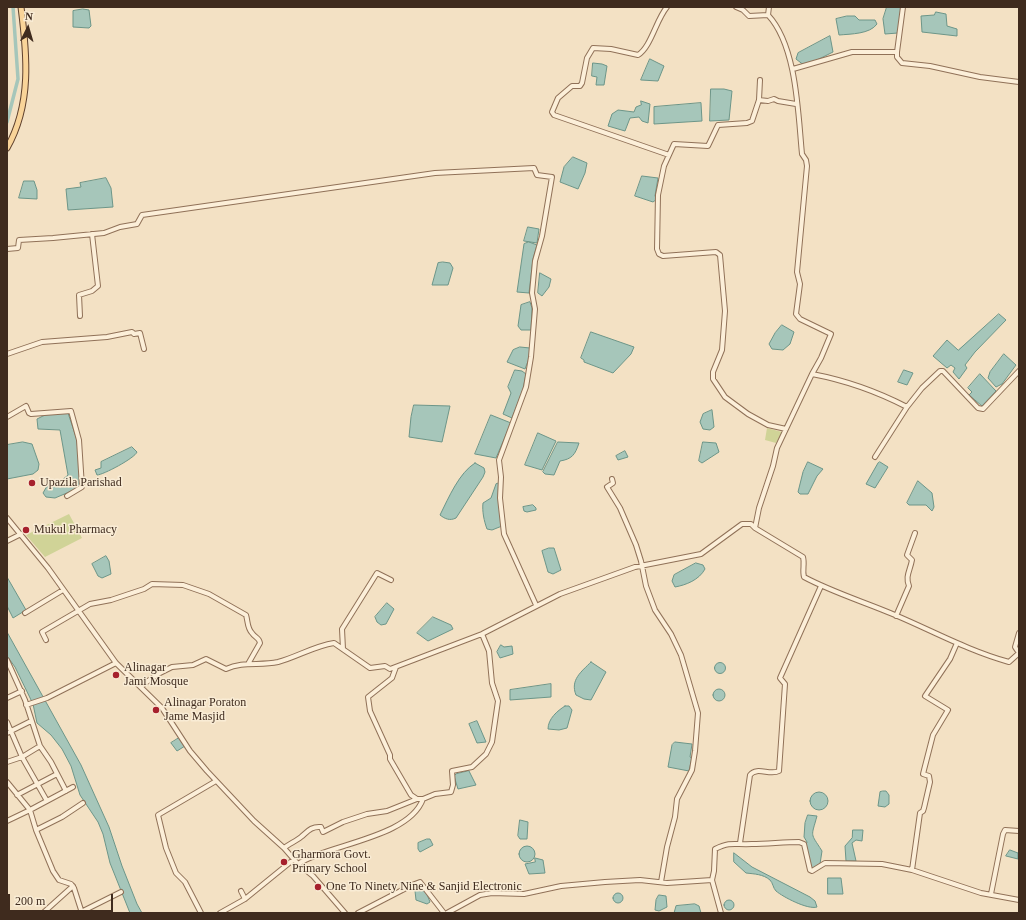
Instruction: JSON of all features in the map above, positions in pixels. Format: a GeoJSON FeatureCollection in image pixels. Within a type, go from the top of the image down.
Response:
{"type":"FeatureCollection","features":[{"type":"Feature","properties":{"kind":"main road"},"geometry":{"type":"LineString","coordinates":[[7,148],[16,126],[25,93],[27,67],[21,7]]}},
{"type":"Feature","properties":{"kind":"street"},"geometry":{"type":"LineString","coordinates":[[667,7],[661,15],[646,48],[638,55],[611,49],[593,48],[586,58],[582,83],[580,86],[572,86],[558,98],[552,112],[554,115],[669,155]]}},
{"type":"Feature","properties":{"kind":"street"},"geometry":{"type":"LineString","coordinates":[[736,7],[743,10],[749,16],[768,15]]}},
{"type":"Feature","properties":{"kind":"street"},"geometry":{"type":"LineString","coordinates":[[755,528],[759,508],[773,466],[777,448],[821,358],[831,334],[800,320],[796,314],[800,284],[797,272],[807,166],[806,160],[802,154],[793,70],[775,23],[768,15],[769,7]]}},
{"type":"Feature","properties":{"kind":"street"},"geometry":{"type":"LineString","coordinates":[[903,7],[897,52],[897,57],[902,63],[930,66],[980,77],[1019,82]]}},
{"type":"Feature","properties":{"kind":"street"},"geometry":{"type":"LineString","coordinates":[[793,70],[852,52],[897,52]]}},
{"type":"Feature","properties":{"kind":"street"},"geometry":{"type":"LineString","coordinates":[[760,80],[759,100],[752,121],[746,123],[718,125],[708,146],[674,144],[660,180],[658,195],[657,249],[659,254],[663,256],[718,253],[724,284],[725,311],[722,350],[713,372],[713,379],[725,397],[748,414],[768,425],[786,429]]}},
{"type":"Feature","properties":{"kind":"street"},"geometry":{"type":"LineString","coordinates":[[759,100],[768,101],[774,99],[796,104]]}},
{"type":"Feature","properties":{"kind":"street"},"geometry":{"type":"LineString","coordinates":[[7,249],[18,248],[19,240],[92,234],[137,224],[142,215],[435,173],[534,168],[535,174],[552,177],[542,236],[534,269],[532,292],[535,309],[531,357],[526,387],[499,460],[501,477],[500,498],[504,534],[536,605]]}},
{"type":"Feature","properties":{"kind":"street"},"geometry":{"type":"LineString","coordinates":[[80,316],[79,295],[92,291],[98,286],[92,234]]}},
{"type":"Feature","properties":{"kind":"street"},"geometry":{"type":"LineString","coordinates":[[7,354],[42,342],[108,337],[132,332],[134,334],[140,333],[144,349]]}},
{"type":"Feature","properties":{"kind":"street"},"geometry":{"type":"LineString","coordinates":[[875,457],[907,407],[922,388],[940,371],[943,371],[978,408],[983,409],[1019,371]]}},
{"type":"Feature","properties":{"kind":"street"},"geometry":{"type":"LineString","coordinates":[[812,374],[870,391],[907,407]]}},
{"type":"Feature","properties":{"kind":"street"},"geometry":{"type":"LineString","coordinates":[[7,417],[26,406],[31,414],[71,411],[79,440],[82,487],[67,496]]}},
{"type":"Feature","properties":{"kind":"street"},"geometry":{"type":"LineString","coordinates":[[612,479],[613,482],[607,487],[616,504],[620,508],[636,545],[646,586],[655,610],[672,634],[681,655],[698,713],[692,770],[677,799],[675,818],[667,847],[661,882]]}},
{"type":"Feature","properties":{"kind":"street"},"geometry":{"type":"LineString","coordinates":[[7,518],[21,534],[116,663],[162,708],[190,751],[254,821],[284,848],[293,860],[313,876],[345,913]]}},
{"type":"Feature","properties":{"kind":"street"},"geometry":{"type":"LineString","coordinates":[[141,686],[158,674],[172,667],[192,665],[206,659],[211,660],[224,670],[248,664],[277,662],[314,648],[331,644],[336,644],[371,668],[385,666],[390,670],[446,650],[482,634],[526,613],[536,605],[560,594],[642,565],[701,554],[742,524],[751,524],[802,557],[804,577],[821,586],[896,616],[957,643],[1009,662],[1019,653],[1015,647],[1019,632]]}},
{"type":"Feature","properties":{"kind":"street"},"geometry":{"type":"LineString","coordinates":[[896,616],[909,586],[906,581],[912,560],[907,555],[915,533]]}},
{"type":"Feature","properties":{"kind":"street"},"geometry":{"type":"LineString","coordinates":[[7,541],[21,534]]}},
{"type":"Feature","properties":{"kind":"street"},"geometry":{"type":"LineString","coordinates":[[343,649],[342,629],[377,573],[391,580]]}},
{"type":"Feature","properties":{"kind":"street"},"geometry":{"type":"LineString","coordinates":[[46,640],[42,632],[90,604],[111,600],[152,584],[183,585],[209,594],[246,614],[247,624],[260,643],[250,658],[248,664]]}},
{"type":"Feature","properties":{"kind":"street"},"geometry":{"type":"LineString","coordinates":[[740,843],[750,775],[756,771],[775,773],[779,771],[785,684],[780,678],[821,586]]}},
{"type":"Feature","properties":{"kind":"street"},"geometry":{"type":"LineString","coordinates":[[25,613],[63,590]]}},
{"type":"Feature","properties":{"kind":"street"},"geometry":{"type":"LineString","coordinates":[[284,848],[300,837],[306,830],[321,827],[323,832],[343,822],[367,814],[387,811],[417,799],[423,799],[435,794],[451,792],[453,785],[452,772],[472,767],[486,754],[492,742],[498,701],[492,682],[489,651],[482,634]]}},
{"type":"Feature","properties":{"kind":"street"},"geometry":{"type":"LineString","coordinates":[[912,870],[920,813],[924,808],[930,782],[928,776],[923,774],[933,735],[948,710],[925,696],[950,659],[957,643]]}},
{"type":"Feature","properties":{"kind":"street"},"geometry":{"type":"LineString","coordinates":[[7,660],[28,705],[31,721],[40,746],[66,791]]}},
{"type":"Feature","properties":{"kind":"street"},"geometry":{"type":"LineString","coordinates":[[28,705],[47,698],[116,663]]}},
{"type":"Feature","properties":{"kind":"street"},"geometry":{"type":"LineString","coordinates":[[396,667],[392,678],[368,697],[370,711],[390,754],[390,759],[411,795],[417,799]]}},
{"type":"Feature","properties":{"kind":"street"},"geometry":{"type":"LineString","coordinates":[[7,698],[22,692]]}},
{"type":"Feature","properties":{"kind":"street"},"geometry":{"type":"LineString","coordinates":[[9,732],[31,721]]}},
{"type":"Feature","properties":{"kind":"street"},"geometry":{"type":"LineString","coordinates":[[7,722],[9,732],[37,785],[48,801]]}},
{"type":"Feature","properties":{"kind":"street"},"geometry":{"type":"LineString","coordinates":[[7,762],[22,757],[40,746]]}},
{"type":"Feature","properties":{"kind":"street"},"geometry":{"type":"LineString","coordinates":[[17,795],[57,774]]}},
{"type":"Feature","properties":{"kind":"street"},"geometry":{"type":"LineString","coordinates":[[201,913],[185,882],[176,874],[166,848],[158,815],[216,780]]}},
{"type":"Feature","properties":{"kind":"street"},"geometry":{"type":"LineString","coordinates":[[7,782],[30,810],[36,830],[53,871],[59,880],[73,886],[76,891],[81,912],[121,892]]}},
{"type":"Feature","properties":{"kind":"street"},"geometry":{"type":"LineString","coordinates":[[7,821],[73,787]]}},
{"type":"Feature","properties":{"kind":"street"},"geometry":{"type":"LineString","coordinates":[[298,864],[310,856],[356,843],[385,831],[411,815],[420,806],[423,799]]}},
{"type":"Feature","properties":{"kind":"street"},"geometry":{"type":"LineString","coordinates":[[36,830],[62,817],[83,803]]}},
{"type":"Feature","properties":{"kind":"street"},"geometry":{"type":"LineString","coordinates":[[991,894],[1002,834],[1005,830],[1019,831]]}},
{"type":"Feature","properties":{"kind":"street"},"geometry":{"type":"LineString","coordinates":[[721,913],[712,880],[715,849],[727,843],[802,843],[807,863],[812,871],[825,863],[852,862],[882,864],[912,870],[936,879],[1019,900]]}},
{"type":"Feature","properties":{"kind":"street"},"geometry":{"type":"LineString","coordinates":[[220,913],[245,898],[293,860]]}},
{"type":"Feature","properties":{"kind":"street"},"geometry":{"type":"LineString","coordinates":[[447,913],[480,896],[492,893],[524,894],[561,886],[605,882],[640,880],[661,882],[712,880]]}},
{"type":"Feature","properties":{"kind":"street"},"geometry":{"type":"LineString","coordinates":[[358,913],[420,882],[444,913]]}},
{"type":"Feature","properties":{"kind":"street"},"geometry":{"type":"LineString","coordinates":[[43,913],[73,886]]}},
{"type":"Feature","properties":{"kind":"street"},"geometry":{"type":"LineString","coordinates":[[241,891],[245,898]]}},
{"type":"Feature","properties":{"kind":"green space"},"geometry":{"type":"Polygon","coordinates":[[[767,428],[782,432],[776,443],[765,440],[767,428]]]}},
{"type":"Feature","properties":{"kind":"green space"},"geometry":{"type":"Polygon","coordinates":[[[69,514],[82,538],[45,557],[26,535],[69,514]]]}},
{"type":"Feature","properties":{"kind":"shaded area"},"geometry":{"type":"Polygon","coordinates":[[[887,7],[901,7],[898,33],[885,34],[883,19],[887,7]]]}},
{"type":"Feature","properties":{"kind":"shaded area"},"geometry":{"type":"Polygon","coordinates":[[[83,9],[89,10],[91,26],[89,28],[73,27],[73,11],[83,9]]]}},
{"type":"Feature","properties":{"kind":"shaded area"},"geometry":{"type":"Polygon","coordinates":[[[936,12],[946,14],[947,26],[957,29],[957,36],[922,32],[921,16],[934,15],[936,12]]]}},
{"type":"Feature","properties":{"kind":"shaded area"},"geometry":{"type":"Polygon","coordinates":[[[847,16],[855,16],[859,20],[875,20],[877,24],[865,32],[839,35],[836,19],[847,16]]]}},
{"type":"Feature","properties":{"kind":"shaded area"},"geometry":{"type":"Polygon","coordinates":[[[830,36],[833,52],[805,66],[796,59],[798,53],[830,36]]]}},
{"type":"Feature","properties":{"kind":"shaded area"},"geometry":{"type":"Polygon","coordinates":[[[650,59],[664,66],[658,81],[641,80],[650,59]]]}},
{"type":"Feature","properties":{"kind":"shaded area"},"geometry":{"type":"Polygon","coordinates":[[[593,63],[607,66],[604,85],[596,85],[597,77],[592,76],[593,63]]]}},
{"type":"Feature","properties":{"kind":"shaded area"},"geometry":{"type":"Polygon","coordinates":[[[711,89],[724,89],[732,91],[729,120],[710,121],[711,89]]]}},
{"type":"Feature","properties":{"kind":"shaded area"},"geometry":{"type":"Polygon","coordinates":[[[641,101],[650,104],[648,123],[642,121],[639,117],[630,118],[625,131],[608,126],[612,114],[618,110],[634,112],[636,107],[641,105],[641,101]]]}},
{"type":"Feature","properties":{"kind":"shaded area"},"geometry":{"type":"Polygon","coordinates":[[[701,103],[702,121],[654,124],[654,107],[701,103]]]}},
{"type":"Feature","properties":{"kind":"shaded area"},"geometry":{"type":"Polygon","coordinates":[[[573,157],[587,163],[585,173],[578,189],[560,182],[564,167],[573,157]]]}},
{"type":"Feature","properties":{"kind":"shaded area"},"geometry":{"type":"Polygon","coordinates":[[[642,176],[658,178],[655,196],[657,199],[653,202],[635,196],[642,176]]]}},
{"type":"Feature","properties":{"kind":"shaded area"},"geometry":{"type":"Polygon","coordinates":[[[106,178],[111,188],[113,207],[68,210],[66,189],[81,187],[80,183],[106,178]]]}},
{"type":"Feature","properties":{"kind":"shaded area"},"geometry":{"type":"Polygon","coordinates":[[[24,181],[34,181],[37,190],[37,199],[19,198],[24,181]]]}},
{"type":"Feature","properties":{"kind":"shaded area"},"geometry":{"type":"Polygon","coordinates":[[[528,227],[539,229],[537,243],[524,241],[528,227]]]}},
{"type":"Feature","properties":{"kind":"shaded area"},"geometry":{"type":"Polygon","coordinates":[[[529,242],[537,245],[533,259],[529,293],[517,292],[524,244],[529,242]]]}},
{"type":"Feature","properties":{"kind":"shaded area"},"geometry":{"type":"Polygon","coordinates":[[[438,263],[450,263],[453,268],[448,285],[432,285],[438,263]]]}},
{"type":"Feature","properties":{"kind":"shaded area"},"geometry":{"type":"Polygon","coordinates":[[[540,273],[551,279],[549,287],[542,296],[538,293],[540,273]]]}},
{"type":"Feature","properties":{"kind":"shaded area"},"geometry":{"type":"Polygon","coordinates":[[[530,302],[532,308],[531,330],[521,330],[518,326],[521,305],[530,302]]]}},
{"type":"Feature","properties":{"kind":"shaded area"},"geometry":{"type":"Polygon","coordinates":[[[999,314],[1006,320],[975,352],[965,365],[967,368],[959,379],[953,372],[955,368],[951,365],[947,368],[933,356],[947,340],[958,350],[999,314]]]}},
{"type":"Feature","properties":{"kind":"shaded area"},"geometry":{"type":"Polygon","coordinates":[[[782,325],[794,332],[790,344],[783,350],[772,349],[769,344],[775,333],[782,325]]]}},
{"type":"Feature","properties":{"kind":"shaded area"},"geometry":{"type":"Polygon","coordinates":[[[591,332],[634,347],[631,354],[613,373],[584,362],[581,358],[591,332]]]}},
{"type":"Feature","properties":{"kind":"shaded area"},"geometry":{"type":"Polygon","coordinates":[[[520,347],[530,348],[530,356],[525,369],[507,362],[513,350],[520,347]]]}},
{"type":"Feature","properties":{"kind":"shaded area"},"geometry":{"type":"Polygon","coordinates":[[[1004,354],[1016,365],[1002,384],[996,387],[988,378],[990,372],[1004,354]]]}},
{"type":"Feature","properties":{"kind":"shaded area"},"geometry":{"type":"Polygon","coordinates":[[[515,370],[522,371],[526,374],[523,390],[512,418],[503,414],[511,393],[508,387],[515,370]]]}},
{"type":"Feature","properties":{"kind":"shaded area"},"geometry":{"type":"Polygon","coordinates":[[[904,370],[913,373],[907,385],[898,382],[904,370]]]}},
{"type":"Feature","properties":{"kind":"shaded area"},"geometry":{"type":"Polygon","coordinates":[[[980,374],[996,391],[982,406],[969,395],[972,392],[968,388],[980,374]]]}},
{"type":"Feature","properties":{"kind":"shaded area"},"geometry":{"type":"Polygon","coordinates":[[[414,405],[450,406],[442,442],[409,437],[414,405]]]}},
{"type":"Feature","properties":{"kind":"shaded area"},"geometry":{"type":"Polygon","coordinates":[[[712,410],[714,427],[710,430],[703,429],[700,422],[703,414],[712,410]]]}},
{"type":"Feature","properties":{"kind":"shaded area"},"geometry":{"type":"Polygon","coordinates":[[[68,413],[77,440],[81,487],[55,498],[46,497],[43,493],[47,486],[60,482],[68,475],[60,430],[38,429],[37,419],[45,415],[68,413]]]}},
{"type":"Feature","properties":{"kind":"shaded area"},"geometry":{"type":"Polygon","coordinates":[[[491,415],[511,423],[496,458],[475,454],[491,415]]]}},
{"type":"Feature","properties":{"kind":"shaded area"},"geometry":{"type":"Polygon","coordinates":[[[538,433],[556,441],[542,470],[525,465],[538,433]]]}},
{"type":"Feature","properties":{"kind":"shaded area"},"geometry":{"type":"Polygon","coordinates":[[[23,442],[32,444],[39,464],[38,470],[33,474],[7,479],[7,445],[23,442]]]}},
{"type":"Feature","properties":{"kind":"shaded area"},"geometry":{"type":"Polygon","coordinates":[[[558,442],[579,443],[576,451],[570,458],[560,461],[554,475],[545,474],[543,472],[558,442]]]}},
{"type":"Feature","properties":{"kind":"shaded area"},"geometry":{"type":"Polygon","coordinates":[[[703,442],[716,443],[719,452],[702,463],[699,461],[703,442]]]}},
{"type":"Feature","properties":{"kind":"shaded area"},"geometry":{"type":"Polygon","coordinates":[[[132,447],[137,452],[135,455],[112,469],[97,475],[95,470],[101,468],[101,462],[132,447]]]}},
{"type":"Feature","properties":{"kind":"shaded area"},"geometry":{"type":"Polygon","coordinates":[[[625,451],[628,457],[618,460],[616,456],[625,451]]]}},
{"type":"Feature","properties":{"kind":"shaded area"},"geometry":{"type":"Polygon","coordinates":[[[808,462],[823,469],[817,476],[808,494],[800,494],[798,492],[803,472],[808,462]]]}},
{"type":"Feature","properties":{"kind":"shaded area"},"geometry":{"type":"Polygon","coordinates":[[[880,462],[888,467],[875,488],[866,484],[880,462]]]}},
{"type":"Feature","properties":{"kind":"shaded area"},"geometry":{"type":"Polygon","coordinates":[[[475,463],[484,468],[485,472],[483,477],[456,518],[444,518],[440,515],[455,486],[469,467],[475,463]]]}},
{"type":"Feature","properties":{"kind":"shaded area"},"geometry":{"type":"Polygon","coordinates":[[[918,481],[932,493],[934,507],[932,511],[926,505],[909,505],[907,503],[918,481]]]}},
{"type":"Feature","properties":{"kind":"shaded area"},"geometry":{"type":"Polygon","coordinates":[[[500,483],[502,526],[492,530],[487,529],[483,503],[491,498],[496,484],[500,483]]]}},
{"type":"Feature","properties":{"kind":"shaded area"},"geometry":{"type":"Polygon","coordinates":[[[533,505],[536,510],[527,512],[524,511],[523,507],[533,505]]]}},
{"type":"Feature","properties":{"kind":"shaded area"},"geometry":{"type":"Polygon","coordinates":[[[549,548],[554,548],[561,570],[553,574],[548,572],[542,551],[549,548]]]}},
{"type":"Feature","properties":{"kind":"shaded area"},"geometry":{"type":"Polygon","coordinates":[[[106,556],[109,561],[111,574],[102,578],[98,576],[92,564],[106,556]]]}},
{"type":"Feature","properties":{"kind":"shaded area"},"geometry":{"type":"Polygon","coordinates":[[[696,563],[703,565],[705,569],[702,573],[692,581],[675,587],[672,581],[674,575],[696,563]]]}},
{"type":"Feature","properties":{"kind":"shaded area"},"geometry":{"type":"Polygon","coordinates":[[[7,577],[26,610],[13,618],[7,606],[7,577]]]}},
{"type":"Feature","properties":{"kind":"shaded area"},"geometry":{"type":"Polygon","coordinates":[[[387,603],[394,609],[386,624],[381,625],[377,622],[375,617],[387,603]]]}},
{"type":"Feature","properties":{"kind":"shaded area"},"geometry":{"type":"Polygon","coordinates":[[[433,617],[451,625],[453,629],[428,641],[417,633],[433,617]]]}},
{"type":"Feature","properties":{"kind":"shaded area"},"geometry":{"type":"Polygon","coordinates":[[[7,632],[81,765],[109,827],[122,866],[142,913],[130,913],[110,863],[103,834],[98,822],[80,795],[71,766],[62,749],[51,735],[37,723],[33,704],[15,667],[7,656],[7,632]]]}},
{"type":"Feature","properties":{"kind":"shaded area"},"geometry":{"type":"Polygon","coordinates":[[[501,645],[504,647],[512,646],[513,654],[500,658],[497,652],[501,645]]]}},
{"type":"Feature","properties":{"kind":"shaded area"},"geometry":{"type":"Polygon","coordinates":[[[591,662],[606,672],[591,700],[584,699],[576,695],[574,685],[575,681],[591,662]]]}},
{"type":"Feature","properties":{"kind":"shaded area"},"geometry":{"type":"Polygon","coordinates":[[[720,662],[724,664],[726,668],[724,672],[720,674],[716,672],[714,668],[716,664],[720,662]]]}},
{"type":"Feature","properties":{"kind":"shaded area"},"geometry":{"type":"Polygon","coordinates":[[[551,684],[551,697],[510,700],[510,690],[551,684]]]}},
{"type":"Feature","properties":{"kind":"shaded area"},"geometry":{"type":"Polygon","coordinates":[[[717,689],[721,689],[725,695],[721,701],[717,701],[713,697],[713,693],[717,689]]]}},
{"type":"Feature","properties":{"kind":"shaded area"},"geometry":{"type":"Polygon","coordinates":[[[565,706],[569,706],[572,710],[567,728],[559,730],[548,729],[548,725],[554,716],[565,706]]]}},
{"type":"Feature","properties":{"kind":"shaded area"},"geometry":{"type":"Polygon","coordinates":[[[477,721],[486,742],[477,743],[469,724],[477,721]]]}},
{"type":"Feature","properties":{"kind":"shaded area"},"geometry":{"type":"Polygon","coordinates":[[[179,738],[185,746],[177,751],[171,743],[179,738]]]}},
{"type":"Feature","properties":{"kind":"shaded area"},"geometry":{"type":"Polygon","coordinates":[[[675,742],[692,744],[690,757],[692,758],[689,771],[668,767],[672,745],[675,742]]]}},
{"type":"Feature","properties":{"kind":"shaded area"},"geometry":{"type":"Polygon","coordinates":[[[469,771],[476,785],[458,789],[454,776],[456,774],[469,771]]]}},
{"type":"Feature","properties":{"kind":"shaded area"},"geometry":{"type":"Polygon","coordinates":[[[886,791],[889,795],[889,804],[885,807],[878,806],[880,792],[886,791]]]}},
{"type":"Feature","properties":{"kind":"shaded area"},"geometry":{"type":"Polygon","coordinates":[[[819,792],[825,795],[828,801],[825,807],[819,810],[813,807],[810,801],[813,795],[819,792]]]}},
{"type":"Feature","properties":{"kind":"shaded area"},"geometry":{"type":"Polygon","coordinates":[[[808,815],[817,816],[813,835],[822,851],[820,864],[813,868],[809,866],[806,845],[807,842],[804,837],[805,823],[808,815]]]}},
{"type":"Feature","properties":{"kind":"shaded area"},"geometry":{"type":"Polygon","coordinates":[[[520,820],[528,822],[527,839],[520,839],[518,836],[520,820]]]}},
{"type":"Feature","properties":{"kind":"shaded area"},"geometry":{"type":"Polygon","coordinates":[[[853,830],[863,830],[862,841],[856,840],[852,843],[856,861],[846,861],[845,846],[852,838],[853,830]]]}},
{"type":"Feature","properties":{"kind":"shaded area"},"geometry":{"type":"Polygon","coordinates":[[[430,839],[433,845],[420,852],[418,849],[418,843],[430,839]]]}},
{"type":"Feature","properties":{"kind":"shaded area"},"geometry":{"type":"Polygon","coordinates":[[[527,846],[534,851],[535,854],[530,861],[527,862],[520,857],[519,854],[524,847],[527,846]]]}},
{"type":"Feature","properties":{"kind":"shaded area"},"geometry":{"type":"Polygon","coordinates":[[[1010,850],[1018,853],[1018,859],[1006,856],[1010,850]]]}},
{"type":"Feature","properties":{"kind":"shaded area"},"geometry":{"type":"Polygon","coordinates":[[[734,853],[752,867],[810,897],[815,901],[817,907],[802,905],[776,891],[771,881],[767,878],[746,873],[734,862],[734,853]]]}},
{"type":"Feature","properties":{"kind":"shaded area"},"geometry":{"type":"Polygon","coordinates":[[[535,858],[543,860],[545,873],[529,874],[525,864],[535,862],[535,858]]]}},
{"type":"Feature","properties":{"kind":"shaded area"},"geometry":{"type":"Polygon","coordinates":[[[828,878],[841,878],[843,894],[828,894],[828,878]]]}},
{"type":"Feature","properties":{"kind":"shaded area"},"geometry":{"type":"Polygon","coordinates":[[[423,890],[426,892],[430,902],[427,904],[416,900],[415,891],[423,890]]]}},
{"type":"Feature","properties":{"kind":"shaded area"},"geometry":{"type":"Polygon","coordinates":[[[618,893],[623,898],[618,903],[613,898],[618,893]]]}},
{"type":"Feature","properties":{"kind":"shaded area"},"geometry":{"type":"Polygon","coordinates":[[[659,895],[666,896],[667,907],[659,911],[655,910],[656,900],[659,895]]]}},
{"type":"Feature","properties":{"kind":"shaded area"},"geometry":{"type":"Polygon","coordinates":[[[727,900],[731,900],[734,905],[731,910],[727,910],[724,907],[724,903],[727,900]]]}},
{"type":"Feature","properties":{"kind":"shaded area"},"geometry":{"type":"Polygon","coordinates":[[[695,904],[699,906],[701,913],[674,913],[676,906],[695,904]]]}},
{"type":"Feature","properties":{"kind":"waterway"},"geometry":{"type":"LineString","coordinates":[[7,122],[18,79],[13,7]]}},
{"type":"Feature","properties":{"kind":"place","name":"Upazila Parishad"},"geometry":{"type":"Point","coordinates":[32,483]}},
{"type":"Feature","properties":{"kind":"place","name":"Mukul Pharmacy"},"geometry":{"type":"Point","coordinates":[26,530]}},
{"type":"Feature","properties":{"kind":"place","name":"Alinagar Jami Mosque"},"geometry":{"type":"Point","coordinates":[116,675]}},
{"type":"Feature","properties":{"kind":"place","name":"Alinagar Poraton Jame Masjid"},"geometry":{"type":"Point","coordinates":[156,710]}},
{"type":"Feature","properties":{"kind":"place","name":"Gharmora Govt. Primary School"},"geometry":{"type":"Point","coordinates":[284,862]}},
{"type":"Feature","properties":{"kind":"place","name":"One To Ninety Nine & Sanjid Electronic"},"geometry":{"type":"Point","coordinates":[318,887]}}]}
